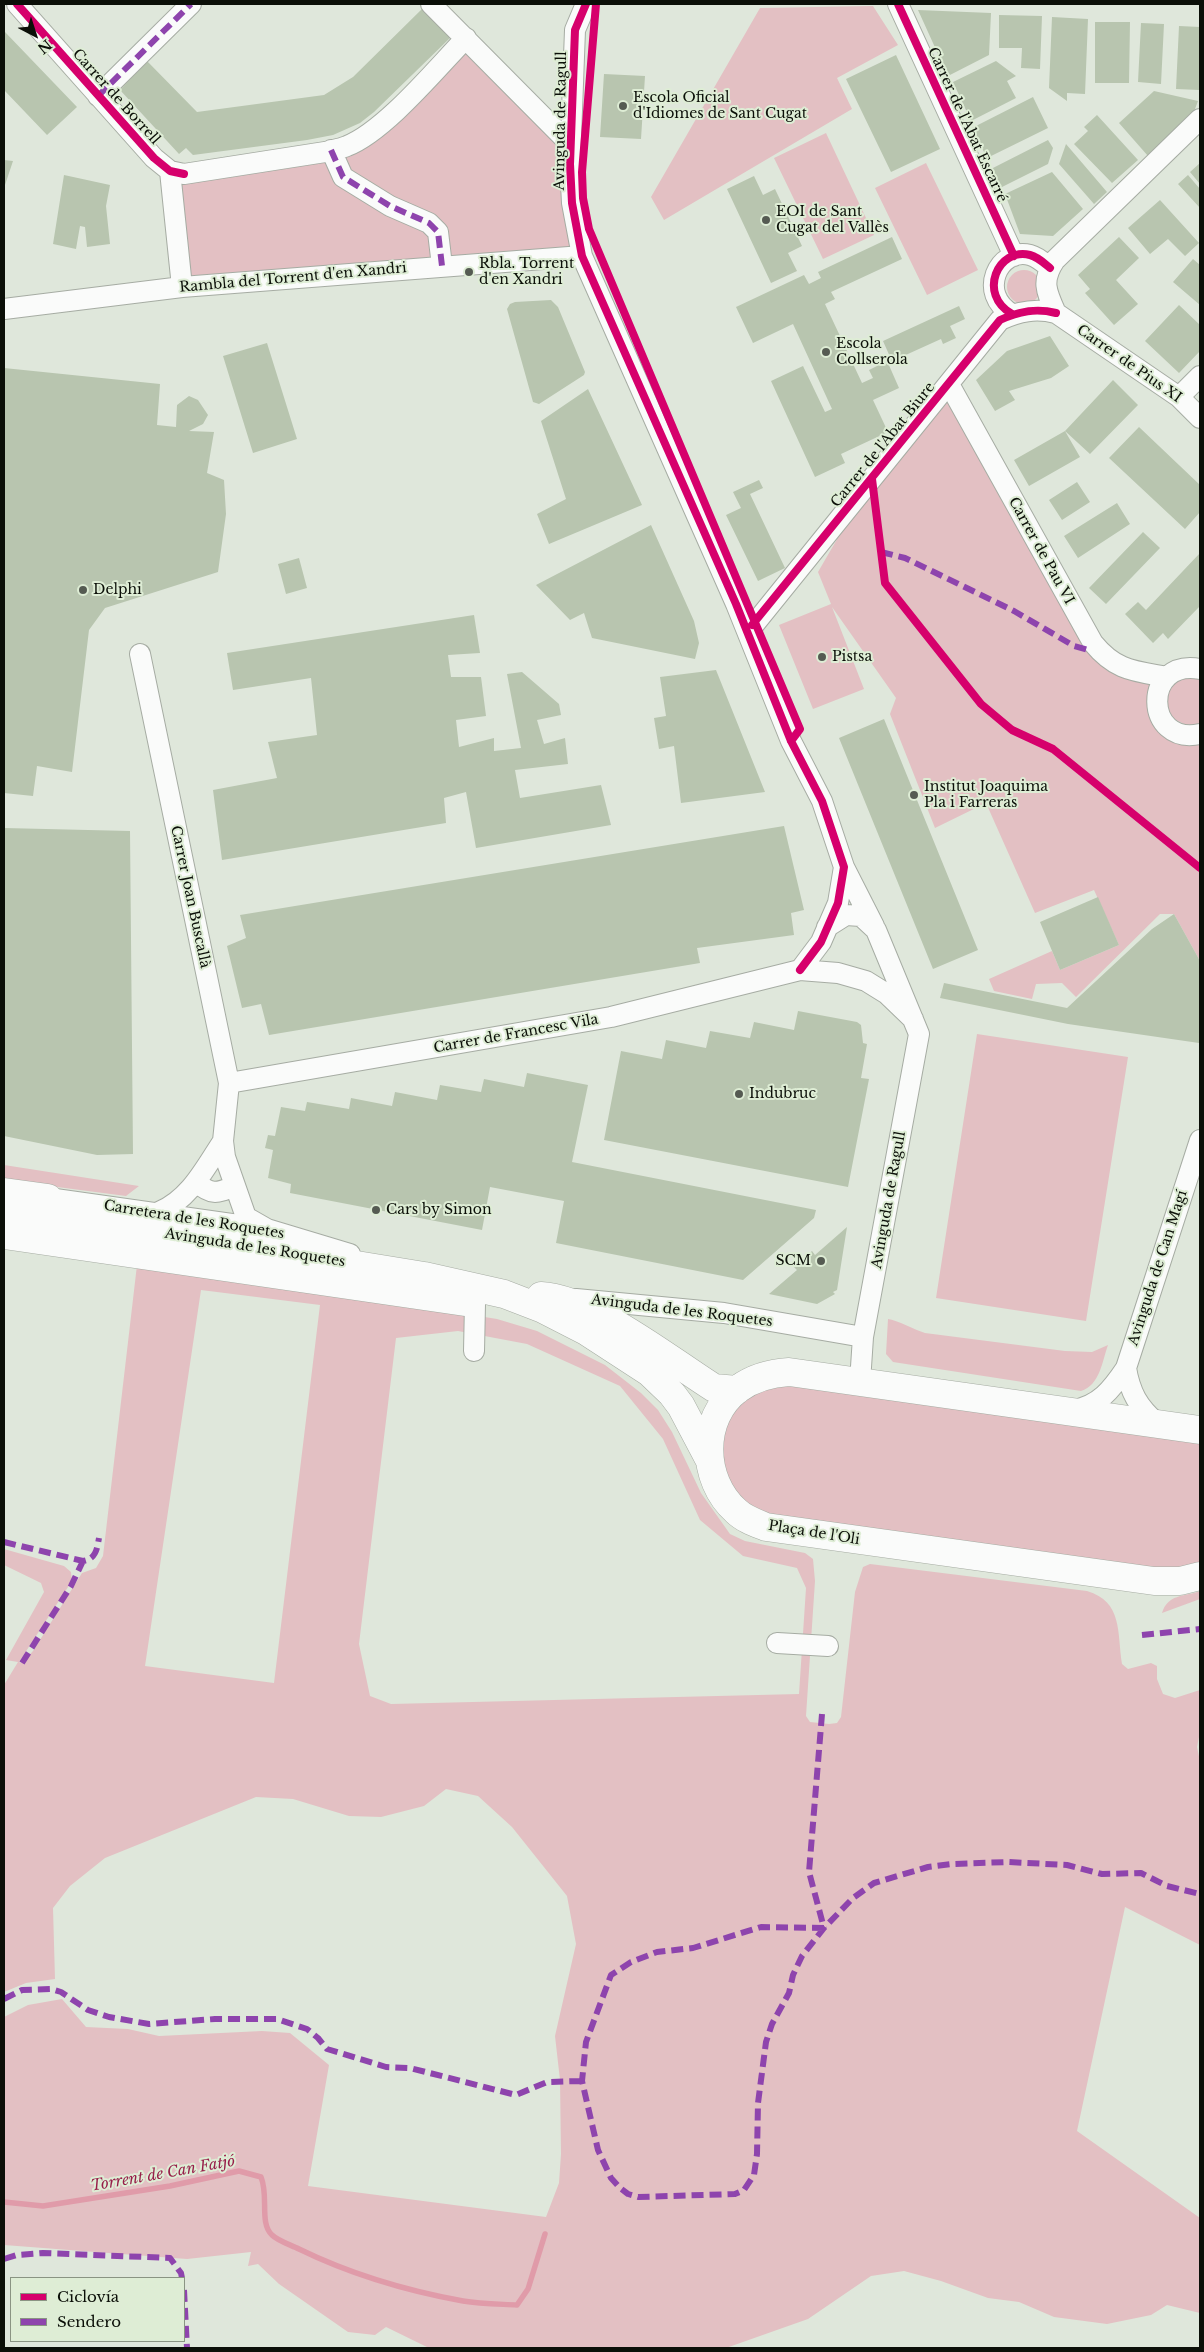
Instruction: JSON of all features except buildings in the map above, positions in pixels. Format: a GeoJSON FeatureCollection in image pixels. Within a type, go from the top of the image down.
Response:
{"type":"FeatureCollection","features":[{"type":"Feature","properties":{"kind":"main road"},"geometry":{"type":"LineString","coordinates":[[4,1192],[48,1198]]}},
{"type":"Feature","properties":{"kind":"main road","name":"Avinguda de les Roquetes"},"geometry":{"type":"LineString","coordinates":[[4,1212],[157,1232],[424,1276],[504,1294],[543,1309],[622,1352],[661,1383],[685,1412],[709,1459]]}},
{"type":"Feature","properties":{"kind":"main road"},"geometry":{"type":"LineString","coordinates":[[4,1235],[475,1304],[530,1313],[574,1325]]}},
{"type":"Feature","properties":{"kind":"main road","name":"Avinguda de les Roquetes"},"geometry":{"type":"LineString","coordinates":[[504,1294],[559,1297],[603,1318],[714,1388],[737,1390]]}},
{"type":"Feature","properties":{"kind":"main road","name":"Plaça de l'Oli"},"geometry":{"type":"LineString","coordinates":[[1200,1430],[1072,1410],[789,1372],[768,1374],[737,1390],[723,1405],[712,1429],[709,1459],[713,1478],[728,1503],[745,1518],[766,1527],[1154,1581],[1180,1582],[1200,1576]]}},
{"type":"Feature","properties":{"kind":"street","name":"Carrer de Borrell"},"geometry":{"type":"LineString","coordinates":[[17,4],[154,158],[177,173]]}},
{"type":"Feature","properties":{"kind":"street"},"geometry":{"type":"LineString","coordinates":[[98,96],[191,4]]}},
{"type":"Feature","properties":{"kind":"street"},"geometry":{"type":"LineString","coordinates":[[431,4],[570,144]]}},
{"type":"Feature","properties":{"kind":"street","name":"Avinguda de Ragull"},"geometry":{"type":"LineString","coordinates":[[586,4],[575,30],[570,144],[572,203],[582,256],[748,632],[791,741],[829,818],[844,867]]}},
{"type":"Feature","properties":{"kind":"street","name":"Carrer de l'Abat Escarré"},"geometry":{"type":"LineString","coordinates":[[898,4],[1014,256]]}},
{"type":"Feature","properties":{"kind":"street"},"geometry":{"type":"LineString","coordinates":[[182,287],[177,173],[347,146],[364,137],[384,122],[466,38]]}},
{"type":"Feature","properties":{"kind":"street"},"geometry":{"type":"LineString","coordinates":[[1056,313],[1045,287],[1047,271],[1055,260],[1200,120]]}},
{"type":"Feature","properties":{"kind":"street"},"geometry":{"type":"LineString","coordinates":[[331,150],[343,177],[390,206],[429,223],[438,232],[442,266]]}},
{"type":"Feature","properties":{"kind":"street"},"geometry":{"type":"LineString","coordinates":[[1012,314],[997,301],[992,286],[995,276],[1006,262],[1014,256],[1029,255],[1050,268]]}},
{"type":"Feature","properties":{"kind":"street","name":"Rambla del Torrent d'en Xandri"},"geometry":{"type":"LineString","coordinates":[[4,309],[182,287],[582,256]]}},
{"type":"Feature","properties":{"kind":"street","name":"Carrer de l'Abat Biure"},"geometry":{"type":"LineString","coordinates":[[748,632],[1000,320],[1012,314],[1034,310],[1056,313]]}},
{"type":"Feature","properties":{"kind":"street","name":"Carrer de Pius XI"},"geometry":{"type":"LineString","coordinates":[[1056,313],[1179,397],[1200,418]]}},
{"type":"Feature","properties":{"kind":"street"},"geometry":{"type":"LineString","coordinates":[[1179,397],[1200,376]]}},
{"type":"Feature","properties":{"kind":"street","name":"Carrer de Pau VI"},"geometry":{"type":"LineString","coordinates":[[949,384],[1093,643],[1105,658],[1122,667],[1188,669]]}},
{"type":"Feature","properties":{"kind":"street","name":"Carrer Joan Buscallà"},"geometry":{"type":"LineString","coordinates":[[140,654],[229,1083],[222,1141],[225,1157],[246,1218],[268,1229]]}},
{"type":"Feature","properties":{"kind":"street"},"geometry":{"type":"LineString","coordinates":[[1188,669],[1158,690],[1157,708],[1161,718],[1168,727],[1196,737]]}},
{"type":"Feature","properties":{"kind":"street"},"geometry":{"type":"LineString","coordinates":[[844,867],[876,930],[913,1019]]}},
{"type":"Feature","properties":{"kind":"street"},"geometry":{"type":"LineString","coordinates":[[800,970],[824,934],[838,903],[844,867]]}},
{"type":"Feature","properties":{"kind":"street"},"geometry":{"type":"LineString","coordinates":[[824,934],[846,915],[861,916],[876,930]]}},
{"type":"Feature","properties":{"kind":"street"},"geometry":{"type":"LineString","coordinates":[[824,934],[838,973],[866,981],[887,994],[913,1019]]}},
{"type":"Feature","properties":{"kind":"street"},"geometry":{"type":"LineString","coordinates":[[866,981],[878,972],[884,949]]}},
{"type":"Feature","properties":{"kind":"street","name":"Carrer de Francesc Vila"},"geometry":{"type":"LineString","coordinates":[[229,1083],[611,1017],[800,970],[838,973]]}},
{"type":"Feature","properties":{"kind":"street","name":"Avinguda de Ragull"},"geometry":{"type":"LineString","coordinates":[[860,1382],[864,1337],[919,1034],[913,1019]]}},
{"type":"Feature","properties":{"kind":"street","name":"Avinguda de Can Magí"},"geometry":{"type":"LineString","coordinates":[[1072,1410],[1092,1405],[1104,1396],[1126,1368],[1200,1140]]}},
{"type":"Feature","properties":{"kind":"street","name":"Carrer Joan Buscallà"},"geometry":{"type":"LineString","coordinates":[[159,1212],[179,1200],[196,1182],[222,1141]]}},
{"type":"Feature","properties":{"kind":"street"},"geometry":{"type":"LineString","coordinates":[[196,1182],[207,1191],[219,1192],[235,1186]]}},
{"type":"Feature","properties":{"kind":"street","name":"Carretera de les Roquetes"},"geometry":{"type":"LineString","coordinates":[[48,1198],[159,1212],[268,1229],[424,1276]]}},
{"type":"Feature","properties":{"kind":"street","name":"Avinguda de les Roquetes"},"geometry":{"type":"LineString","coordinates":[[559,1297],[724,1313],[864,1337]]}},
{"type":"Feature","properties":{"kind":"street"},"geometry":{"type":"LineString","coordinates":[[474,1351],[475,1304]]}},
{"type":"Feature","properties":{"kind":"street"},"geometry":{"type":"LineString","coordinates":[[1126,1368],[1129,1386],[1137,1403],[1157,1423]]}},
{"type":"Feature","properties":{"kind":"street"},"geometry":{"type":"LineString","coordinates":[[777,1643],[828,1646]]}},
{"type":"Feature","properties":{"kind":"shaded area"},"geometry":{"type":"Polygon","coordinates":[[[873,6],[898,45],[837,78],[852,109],[664,220],[651,197],[760,8],[873,6]]]}},
{"type":"Feature","properties":{"kind":"shaded area"},"geometry":{"type":"Polygon","coordinates":[[[466,38],[570,144],[582,256],[182,287],[170,171],[347,146],[466,38]]]}},
{"type":"Feature","properties":{"kind":"shaded area"},"geometry":{"type":"Polygon","coordinates":[[[826,133],[874,235],[823,259],[774,158],[826,133]]]}},
{"type":"Feature","properties":{"kind":"shaded area"},"geometry":{"type":"Polygon","coordinates":[[[926,163],[978,270],[927,295],[875,188],[926,163]]]}},
{"type":"Feature","properties":{"kind":"shaded area"},"geometry":{"type":"Polygon","coordinates":[[[1024,270],[1036,275],[1041,287],[1036,299],[1024,304],[1012,299],[1007,287],[1012,275],[1024,270]]]}},
{"type":"Feature","properties":{"kind":"shaded area"},"geometry":{"type":"Polygon","coordinates":[[[949,384],[1093,643],[1167,677],[1157,708],[1200,746],[1200,961],[1174,914],[1160,914],[1076,997],[1062,983],[1036,984],[1032,999],[994,991],[989,979],[1052,951],[1060,970],[1119,945],[1094,890],[1035,913],[986,803],[935,828],[890,714],[896,698],[832,607],[864,689],[813,709],[779,625],[831,604],[818,572],[872,479],[949,384]]]}},
{"type":"Feature","properties":{"kind":"shaded area"},"geometry":{"type":"Polygon","coordinates":[[[1180,677],[1200,678],[1200,725],[1190,727],[1168,716],[1166,691],[1180,677]]]}},
{"type":"Feature","properties":{"kind":"shaded area"},"geometry":{"type":"Polygon","coordinates":[[[977,1034],[1128,1057],[1086,1321],[936,1298],[977,1034]]]}},
{"type":"Feature","properties":{"kind":"shaded area"},"geometry":{"type":"Polygon","coordinates":[[[4,1165],[139,1186],[126,1196],[4,1180],[4,1165]]]}},
{"type":"Feature","properties":{"kind":"shaded area"},"geometry":{"type":"Polygon","coordinates":[[[137,1265],[323,1291],[497,1319],[537,1331],[605,1365],[641,1393],[658,1410],[672,1432],[701,1493],[730,1534],[745,1541],[805,1553],[813,1559],[815,1581],[806,1716],[810,1722],[837,1723],[841,1717],[855,1592],[863,1567],[870,1564],[1087,1591],[1099,1596],[1113,1610],[1118,1630],[1122,1664],[1128,1669],[1151,1663],[1157,1666],[1157,1679],[1163,1694],[1175,1698],[1200,1690],[1200,1732],[1197,1747],[1200,1761],[1200,1945],[1125,1907],[1077,2131],[1200,2218],[1200,2313],[1167,2305],[1151,2315],[1107,2324],[1054,2317],[1019,2302],[988,2298],[941,2281],[904,2271],[871,2276],[808,2319],[726,2348],[429,2348],[386,2327],[375,2335],[348,2332],[279,2284],[258,2264],[248,2266],[251,2252],[187,2259],[4,2245],[4,2017],[28,2005],[62,1999],[86,2027],[128,2029],[159,2036],[262,2031],[290,2033],[329,2065],[308,2186],[546,2217],[559,2183],[561,2154],[560,2080],[555,2036],[576,1944],[567,1896],[512,1827],[478,1796],[446,1789],[424,1806],[381,1817],[349,1816],[293,1799],[256,1797],[105,1858],[70,1886],[53,1908],[55,1979],[26,1983],[4,1992],[4,1685],[18,1662],[6,1660],[44,1592],[41,1583],[4,1565],[4,1549],[64,1566],[71,1572],[72,1581],[19,1662],[22,1663],[33,1651],[82,1573],[96,1568],[103,1556],[137,1265]],[[201,1290],[145,1666],[274,1683],[320,1305],[201,1290]],[[458,1331],[396,1338],[359,1644],[370,1696],[391,1704],[799,1694],[806,1588],[797,1568],[743,1556],[700,1520],[663,1439],[620,1386],[527,1344],[458,1331]]]}},
{"type":"Feature","properties":{"kind":"shaded area"},"geometry":{"type":"Polygon","coordinates":[[[888,1319],[925,1333],[1065,1351],[1092,1352],[1108,1345],[1096,1378],[1092,1384],[1081,1391],[893,1362],[886,1354],[888,1319]]]}},
{"type":"Feature","properties":{"kind":"shaded area"},"geometry":{"type":"Polygon","coordinates":[[[781,1381],[1200,1442],[1200,1563],[1164,1572],[775,1517],[751,1509],[729,1488],[717,1460],[719,1435],[745,1395],[781,1381]]]}},
{"type":"Feature","properties":{"kind":"shaded area"},"geometry":{"type":"Polygon","coordinates":[[[1200,1591],[1200,1599],[1162,1613],[1168,1602],[1172,1599],[1200,1591]]]}},
{"type":"Feature","properties":{"kind":"waterway","name":"Torrent de Can Fatjó"},"geometry":{"type":"LineString","coordinates":[[4,2202],[43,2206],[170,2186],[239,2171],[261,2177],[266,2224],[272,2235],[281,2241],[318,2258],[380,2281],[442,2297],[490,2304],[517,2305],[528,2289],[545,2234]]}},
{"type":"Feature","properties":{"kind":"marked path"},"geometry":{"type":"LineString","coordinates":[[98,96],[191,4]]}},
{"type":"Feature","properties":{"kind":"marked path"},"geometry":{"type":"LineString","coordinates":[[331,150],[343,177],[390,206],[429,223],[438,232],[442,266]]}},
{"type":"Feature","properties":{"kind":"marked path"},"geometry":{"type":"LineString","coordinates":[[881,552],[905,558],[1014,611],[1074,646],[1088,650]]}},
{"type":"Feature","properties":{"kind":"marked path"},"geometry":{"type":"LineString","coordinates":[[4,1542],[83,1561],[93,1556],[99,1538]]}},
{"type":"Feature","properties":{"kind":"marked path"},"geometry":{"type":"LineString","coordinates":[[22,1663],[71,1586],[83,1561]]}},
{"type":"Feature","properties":{"kind":"marked path"},"geometry":{"type":"LineString","coordinates":[[1142,1635],[1200,1629]]}},
{"type":"Feature","properties":{"kind":"marked path"},"geometry":{"type":"LineString","coordinates":[[822,1714],[809,1872],[824,1928]]}},
{"type":"Feature","properties":{"kind":"marked path"},"geometry":{"type":"LineString","coordinates":[[824,1928],[761,1927],[693,1948],[657,1952],[631,1962],[611,1975],[586,2042],[582,2081],[598,2150],[611,2178],[620,2188],[628,2194],[638,2197],[735,2194],[744,2190],[754,2175],[757,2154],[758,2103],[766,2042],[772,2024],[789,1993],[793,1975],[802,1956],[824,1928],[853,1898],[874,1883],[928,1867],[952,1864],[1009,1862],[1067,1865],[1102,1874],[1141,1873],[1167,1886],[1200,1894]]}},
{"type":"Feature","properties":{"kind":"marked path"},"geometry":{"type":"LineString","coordinates":[[4,1999],[22,1990],[51,1989],[61,1992],[88,2010],[109,2017],[149,2024],[215,2019],[277,2019],[307,2029],[327,2049],[386,2067],[410,2068],[516,2095],[547,2082],[582,2081]]}},
{"type":"Feature","properties":{"kind":"marked path"},"geometry":{"type":"LineString","coordinates":[[4,2259],[17,2255],[43,2253],[170,2258],[182,2277]]}},
{"type":"Feature","properties":{"kind":"marked path"},"geometry":{"type":"LineString","coordinates":[[185,2309],[187,2348]]}},
{"type":"Feature","properties":{"kind":"cycle path"},"geometry":{"type":"LineString","coordinates":[[17,4],[154,158],[170,171],[184,174]]}},
{"type":"Feature","properties":{"kind":"cycle path"},"geometry":{"type":"LineString","coordinates":[[586,4],[575,30],[570,164],[572,203],[582,256],[736,604],[791,741],[822,801],[844,867],[838,903],[821,942],[800,970]]}},
{"type":"Feature","properties":{"kind":"cycle path"},"geometry":{"type":"LineString","coordinates":[[596,4],[582,172],[583,198],[589,229],[800,729],[791,741]]}},
{"type":"Feature","properties":{"kind":"cycle path"},"geometry":{"type":"LineString","coordinates":[[898,4],[1014,256]]}},
{"type":"Feature","properties":{"kind":"cycle path"},"geometry":{"type":"LineString","coordinates":[[1012,314],[1001,305],[996,295],[994,284],[996,274],[1001,265],[1009,258],[1019,254],[1030,255],[1050,268]]}},
{"type":"Feature","properties":{"kind":"cycle path"},"geometry":{"type":"LineString","coordinates":[[752,625],[1000,320],[1028,311],[1056,313]]}},
{"type":"Feature","properties":{"kind":"cycle path"},"geometry":{"type":"LineString","coordinates":[[872,479],[885,583],[981,704],[1012,730],[1053,749],[1200,868]]}},
{"type":"Feature","properties":{"kind":"place","name":"Escola Oficial d'Idiomes de Sant Cugat"},"geometry":{"type":"Point","coordinates":[623,106]}},
{"type":"Feature","properties":{"kind":"place","name":"EOI de Sant Cugat del Vallès"},"geometry":{"type":"Point","coordinates":[766,220]}},
{"type":"Feature","properties":{"kind":"place","name":"Rbla. Torrent d'en Xandri"},"geometry":{"type":"Point","coordinates":[469,272]}},
{"type":"Feature","properties":{"kind":"place","name":"Escola Collserola"},"geometry":{"type":"Point","coordinates":[826,352]}},
{"type":"Feature","properties":{"kind":"place","name":"Delphi"},"geometry":{"type":"Point","coordinates":[83,590]}},
{"type":"Feature","properties":{"kind":"place","name":"Pistsa"},"geometry":{"type":"Point","coordinates":[822,657]}},
{"type":"Feature","properties":{"kind":"place","name":"Institut Joaquima Pla i Farreras"},"geometry":{"type":"Point","coordinates":[914,795]}},
{"type":"Feature","properties":{"kind":"place","name":"Indubruc"},"geometry":{"type":"Point","coordinates":[739,1094]}},
{"type":"Feature","properties":{"kind":"place","name":"Cars by Simon"},"geometry":{"type":"Point","coordinates":[376,1210]}},
{"type":"Feature","properties":{"kind":"place","name":"SCM"},"geometry":{"type":"Point","coordinates":[821,1261]}}]}
